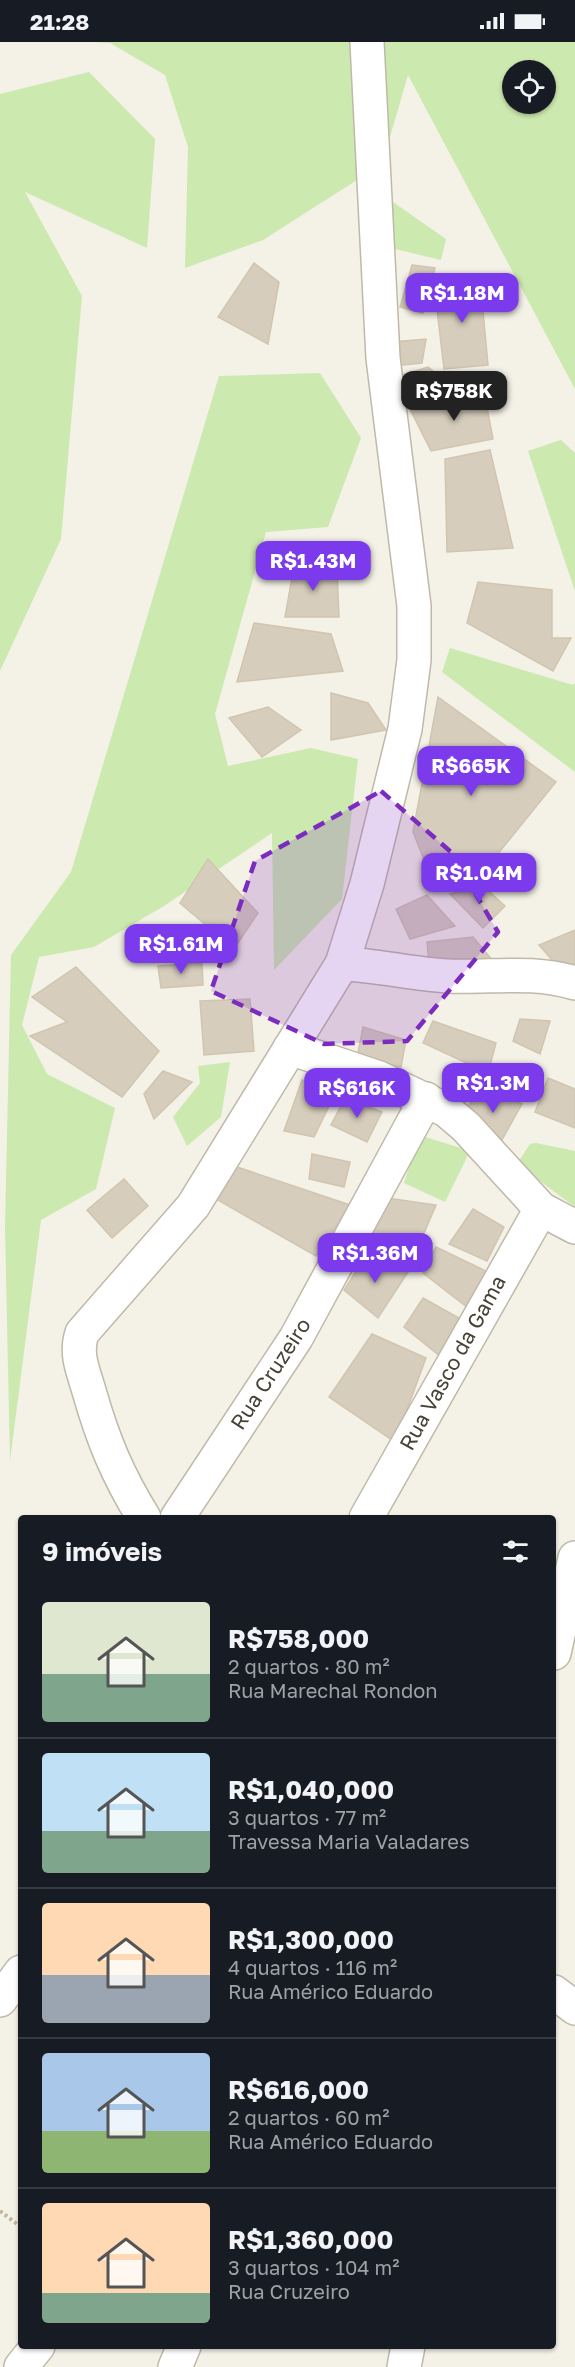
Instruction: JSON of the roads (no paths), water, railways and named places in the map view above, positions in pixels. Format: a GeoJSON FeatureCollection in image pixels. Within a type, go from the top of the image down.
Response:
{"type":"FeatureCollection","features":[{"type":"Feature","properties":{"kind":"street"},"geometry":{"type":"LineString","coordinates":[[142,1515],[113,1464],[101,1433],[77,1348],[82,1333],[194,1206],[342,964],[367,885],[405,729],[414,660],[414,606],[383,358],[367,42]]}},
{"type":"Feature","properties":{"kind":"street"},"geometry":{"type":"LineString","coordinates":[[342,964],[370,965],[447,976],[525,974],[553,976],[575,983]]}},
{"type":"Feature","properties":{"kind":"street"},"geometry":{"type":"LineString","coordinates":[[290,1048],[379,1078],[446,1110],[466,1127],[541,1209],[575,1227]]}},
{"type":"Feature","properties":{"kind":"street","name":"Rua Cruzeiro"},"geometry":{"type":"LineString","coordinates":[[179,1515],[296,1338],[426,1099]]}},
{"type":"Feature","properties":{"kind":"street","name":"Rua Vasco da Gama"},"geometry":{"type":"LineString","coordinates":[[368,1515],[541,1209]]}},
{"type":"Feature","properties":{"kind":"street"},"geometry":{"type":"LineString","coordinates":[[556,1644],[575,1558]]}},
{"type":"Feature","properties":{"kind":"street"},"geometry":{"type":"LineString","coordinates":[[0,2000],[18,1976]]}},
{"type":"Feature","properties":{"kind":"street"},"geometry":{"type":"LineString","coordinates":[[556,1994],[575,2008]]}},
{"type":"Feature","properties":{"kind":"street"},"geometry":{"type":"LineString","coordinates":[[21,2367],[36,2349]]}},
{"type":"Feature","properties":{"kind":"street"},"geometry":{"type":"LineString","coordinates":[[175,2367],[183,2349]]}},
{"type":"Feature","properties":{"kind":"street"},"geometry":{"type":"LineString","coordinates":[[404,2367],[407,2349]]}}]}
